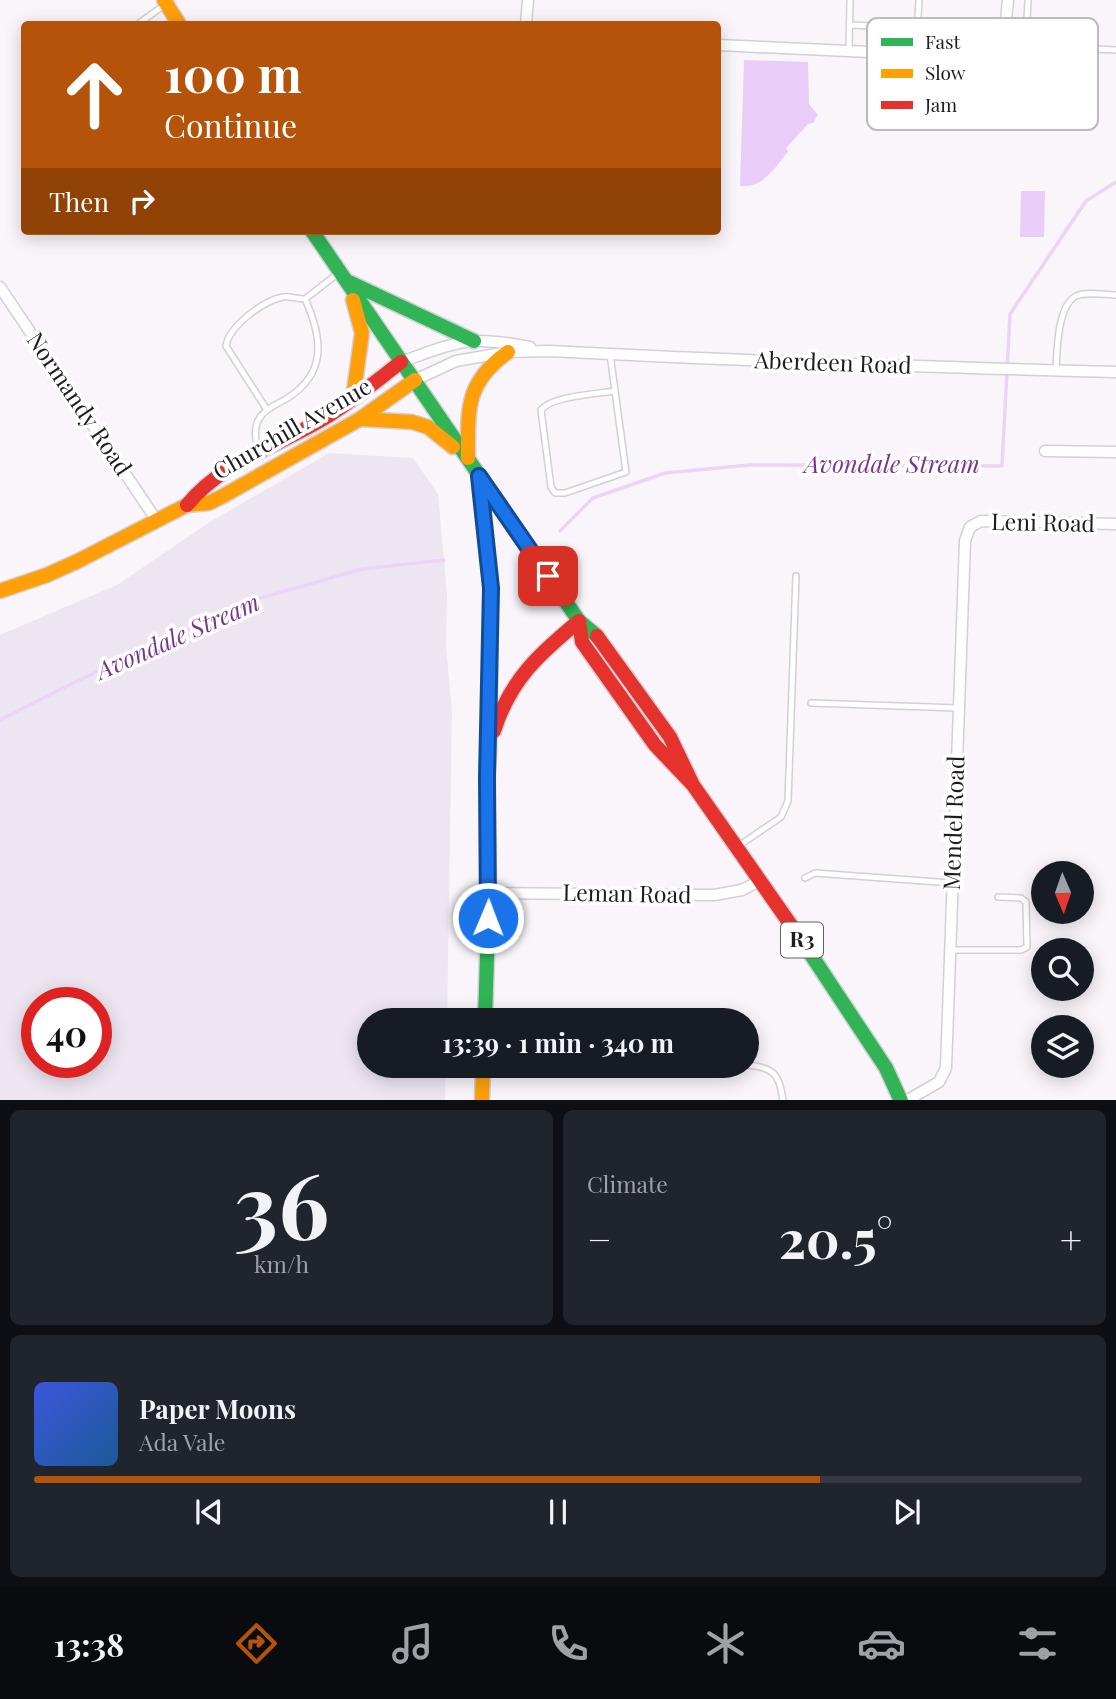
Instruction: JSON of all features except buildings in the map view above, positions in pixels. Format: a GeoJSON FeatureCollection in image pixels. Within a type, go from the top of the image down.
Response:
{"type":"FeatureCollection","features":[{"type":"Feature","properties":{"kind":"main road"},"geometry":{"type":"LineString","coordinates":[[167,1],[177,21]]}},
{"type":"Feature","properties":{"kind":"main road","name":"R3"},"geometry":{"type":"LineString","coordinates":[[315,235],[579,621],[582,642],[655,744],[693,785],[761,880],[866,1036],[903,1100]]}},
{"type":"Feature","properties":{"kind":"main road"},"geometry":{"type":"LineString","coordinates":[[345,277],[474,341]]}},
{"type":"Feature","properties":{"kind":"main road"},"geometry":{"type":"LineString","coordinates":[[345,277],[362,333],[353,398]]}},
{"type":"Feature","properties":{"kind":"main road"},"geometry":{"type":"LineString","coordinates":[[468,458],[468,411],[471,396],[484,371],[508,352]]}},
{"type":"Feature","properties":{"kind":"main road","name":"Churchill Avenue"},"geometry":{"type":"LineString","coordinates":[[187,505],[200,488],[258,453],[322,420],[401,362]]}},
{"type":"Feature","properties":{"kind":"main road","name":"Churchill Avenue"},"geometry":{"type":"LineString","coordinates":[[0,591],[78,561],[187,505],[209,503],[223,496],[360,419],[415,380]]}},
{"type":"Feature","properties":{"kind":"main road"},"geometry":{"type":"LineString","coordinates":[[360,419],[412,422],[428,427],[468,458]]}},
{"type":"Feature","properties":{"kind":"main road"},"geometry":{"type":"LineString","coordinates":[[479,476],[491,588],[485,1008]]}},
{"type":"Feature","properties":{"kind":"main road"},"geometry":{"type":"LineString","coordinates":[[489,753],[502,705],[521,674],[579,621]]}},
{"type":"Feature","properties":{"kind":"main road"},"geometry":{"type":"LineString","coordinates":[[482,1100],[483,1078]]}},
{"type":"Feature","properties":{"kind":"street"},"geometry":{"type":"LineString","coordinates":[[526,21],[528,0]]}},
{"type":"Feature","properties":{"kind":"street"},"geometry":{"type":"LineString","coordinates":[[1006,18],[1007,0]]}},
{"type":"Feature","properties":{"kind":"street"},"geometry":{"type":"LineString","coordinates":[[721,45],[867,52]]}},
{"type":"Feature","properties":{"kind":"street","name":"Normandy Road"},"geometry":{"type":"LineString","coordinates":[[0,287],[157,520]]}},
{"type":"Feature","properties":{"kind":"street","name":"Aberdeen Road"},"geometry":{"type":"LineString","coordinates":[[401,362],[474,341],[506,343],[550,351]]}},
{"type":"Feature","properties":{"kind":"street","name":"Aberdeen Road"},"geometry":{"type":"LineString","coordinates":[[415,380],[456,361],[508,352],[550,351],[901,367],[1116,372]]}},
{"type":"Feature","properties":{"kind":"street"},"geometry":{"type":"LineString","coordinates":[[1045,451],[1116,452]]}},
{"type":"Feature","properties":{"kind":"street","name":"Leni Road"},"geometry":{"type":"LineString","coordinates":[[970,527],[981,521],[1116,524]]}},
{"type":"Feature","properties":{"kind":"street","name":"Mendel Road"},"geometry":{"type":"LineString","coordinates":[[906,1100],[939,1082],[946,1068],[965,541],[970,527]]}},
{"type":"Feature","properties":{"kind":"street","name":"Leman Road"},"geometry":{"type":"LineString","coordinates":[[489,893],[714,895],[742,890],[761,880]]}},
{"type":"Feature","properties":{"kind":"lane"},"geometry":{"type":"LineString","coordinates":[[849,51],[850,0]]}},
{"type":"Feature","properties":{"kind":"lane"},"geometry":{"type":"LineString","coordinates":[[918,18],[919,0]]}},
{"type":"Feature","properties":{"kind":"lane"},"geometry":{"type":"LineString","coordinates":[[1027,18],[1028,0]]}},
{"type":"Feature","properties":{"kind":"lane"},"geometry":{"type":"LineString","coordinates":[[142,21],[167,1]]}},
{"type":"Feature","properties":{"kind":"lane"},"geometry":{"type":"LineString","coordinates":[[850,25],[867,26]]}},
{"type":"Feature","properties":{"kind":"lane"},"geometry":{"type":"LineString","coordinates":[[1098,49],[1116,50]]}},
{"type":"Feature","properties":{"kind":"lane"},"geometry":{"type":"LineString","coordinates":[[267,410],[226,346],[227,337],[233,328],[258,309],[283,297],[305,299],[345,277]]}},
{"type":"Feature","properties":{"kind":"lane"},"geometry":{"type":"LineString","coordinates":[[1053,370],[1059,327],[1073,299],[1081,294],[1116,295]]}},
{"type":"Feature","properties":{"kind":"lane"},"geometry":{"type":"LineString","coordinates":[[258,453],[256,426],[267,410],[299,391],[316,370],[318,333],[305,299]]}},
{"type":"Feature","properties":{"kind":"lane"},"geometry":{"type":"LineString","coordinates":[[610,354],[626,472],[565,493],[555,493],[551,487],[541,410],[545,405],[556,401],[615,391]]}},
{"type":"Feature","properties":{"kind":"lane"},"geometry":{"type":"LineString","coordinates":[[737,846],[781,817],[788,801],[796,576]]}},
{"type":"Feature","properties":{"kind":"lane"},"geometry":{"type":"LineString","coordinates":[[811,703],[958,708]]}},
{"type":"Feature","properties":{"kind":"lane"},"geometry":{"type":"LineString","coordinates":[[805,878],[815,873],[952,883]]}},
{"type":"Feature","properties":{"kind":"lane"},"geometry":{"type":"LineString","coordinates":[[949,950],[1021,950],[1027,947],[1027,902],[1021,898],[998,897]]}},
{"type":"Feature","properties":{"kind":"lane"},"geometry":{"type":"LineString","coordinates":[[759,1066],[772,1071],[779,1080],[783,1100]]}},
{"type":"Feature","properties":{"kind":"shaded area"},"geometry":{"type":"Polygon","coordinates":[[[744,60],[808,62],[809,104],[818,115],[786,148],[788,152],[768,176],[756,184],[740,186],[744,60]]]}},
{"type":"Feature","properties":{"kind":"shaded area"},"geometry":{"type":"Polygon","coordinates":[[[1021,191],[1045,191],[1044,237],[1020,237],[1021,191]]]}},
{"type":"Feature","properties":{"kind":"shaded area"},"geometry":{"type":"Polygon","coordinates":[[[329,453],[413,458],[438,494],[447,595],[446,647],[452,711],[447,1008],[357,1008],[357,1078],[446,1078],[445,1100],[0,1100],[0,635],[117,585],[210,522],[329,453]]]}},
{"type":"Feature","properties":{"kind":"waterway","name":"Avondale Stream"},"geometry":{"type":"LineString","coordinates":[[560,531],[593,498],[665,473],[750,465],[1002,466],[1010,314],[1086,201],[1116,182]]}},
{"type":"Feature","properties":{"kind":"waterway","name":"Avondale Stream"},"geometry":{"type":"LineString","coordinates":[[0,720],[247,602],[362,569],[444,560]]}},
{"type":"Feature","properties":{"kind":"traffic: fast"},"geometry":{"type":"LineString","coordinates":[[315,235],[579,621],[597,636]]}},
{"type":"Feature","properties":{"kind":"traffic: fast"},"geometry":{"type":"LineString","coordinates":[[349,282],[474,341]]}},
{"type":"Feature","properties":{"kind":"traffic: fast"},"geometry":{"type":"LineString","coordinates":[[479,478],[491,588],[489,753]]}},
{"type":"Feature","properties":{"kind":"traffic: fast"},"geometry":{"type":"LineString","coordinates":[[485,1008],[489,753]]}},
{"type":"Feature","properties":{"kind":"traffic: fast"},"geometry":{"type":"LineString","coordinates":[[800,938],[886,1068],[901,1100]]}},
{"type":"Feature","properties":{"kind":"traffic: slow"},"geometry":{"type":"LineString","coordinates":[[164,0],[177,21]]}},
{"type":"Feature","properties":{"kind":"traffic: slow"},"geometry":{"type":"LineString","coordinates":[[353,300],[362,333],[353,398]]}},
{"type":"Feature","properties":{"kind":"traffic: slow"},"geometry":{"type":"LineString","coordinates":[[468,458],[469,411],[476,386],[494,363],[508,352]]}},
{"type":"Feature","properties":{"kind":"traffic: slow"},"geometry":{"type":"LineString","coordinates":[[0,591],[78,561],[187,505],[209,503],[223,496],[360,419],[415,380]]}},
{"type":"Feature","properties":{"kind":"traffic: slow"},"geometry":{"type":"LineString","coordinates":[[360,419],[412,422],[428,427],[453,447]]}},
{"type":"Feature","properties":{"kind":"traffic: slow"},"geometry":{"type":"LineString","coordinates":[[482,1100],[483,1078]]}},
{"type":"Feature","properties":{"kind":"traffic: jam"},"geometry":{"type":"LineString","coordinates":[[187,505],[216,477],[333,413],[401,362]]}},
{"type":"Feature","properties":{"kind":"traffic: jam"},"geometry":{"type":"LineString","coordinates":[[579,621],[582,642],[655,745],[693,785],[800,938]]}},
{"type":"Feature","properties":{"kind":"traffic: jam"},"geometry":{"type":"LineString","coordinates":[[494,731],[508,697],[527,669],[579,621]]}},
{"type":"Feature","properties":{"kind":"traffic: jam"},"geometry":{"type":"LineString","coordinates":[[597,636],[670,737],[693,785]]}},
{"type":"Feature","properties":{"kind":"route"},"geometry":{"type":"LineString","coordinates":[[488,918],[488,697],[492,617],[490,562],[479,476],[548,576]]}}]}
